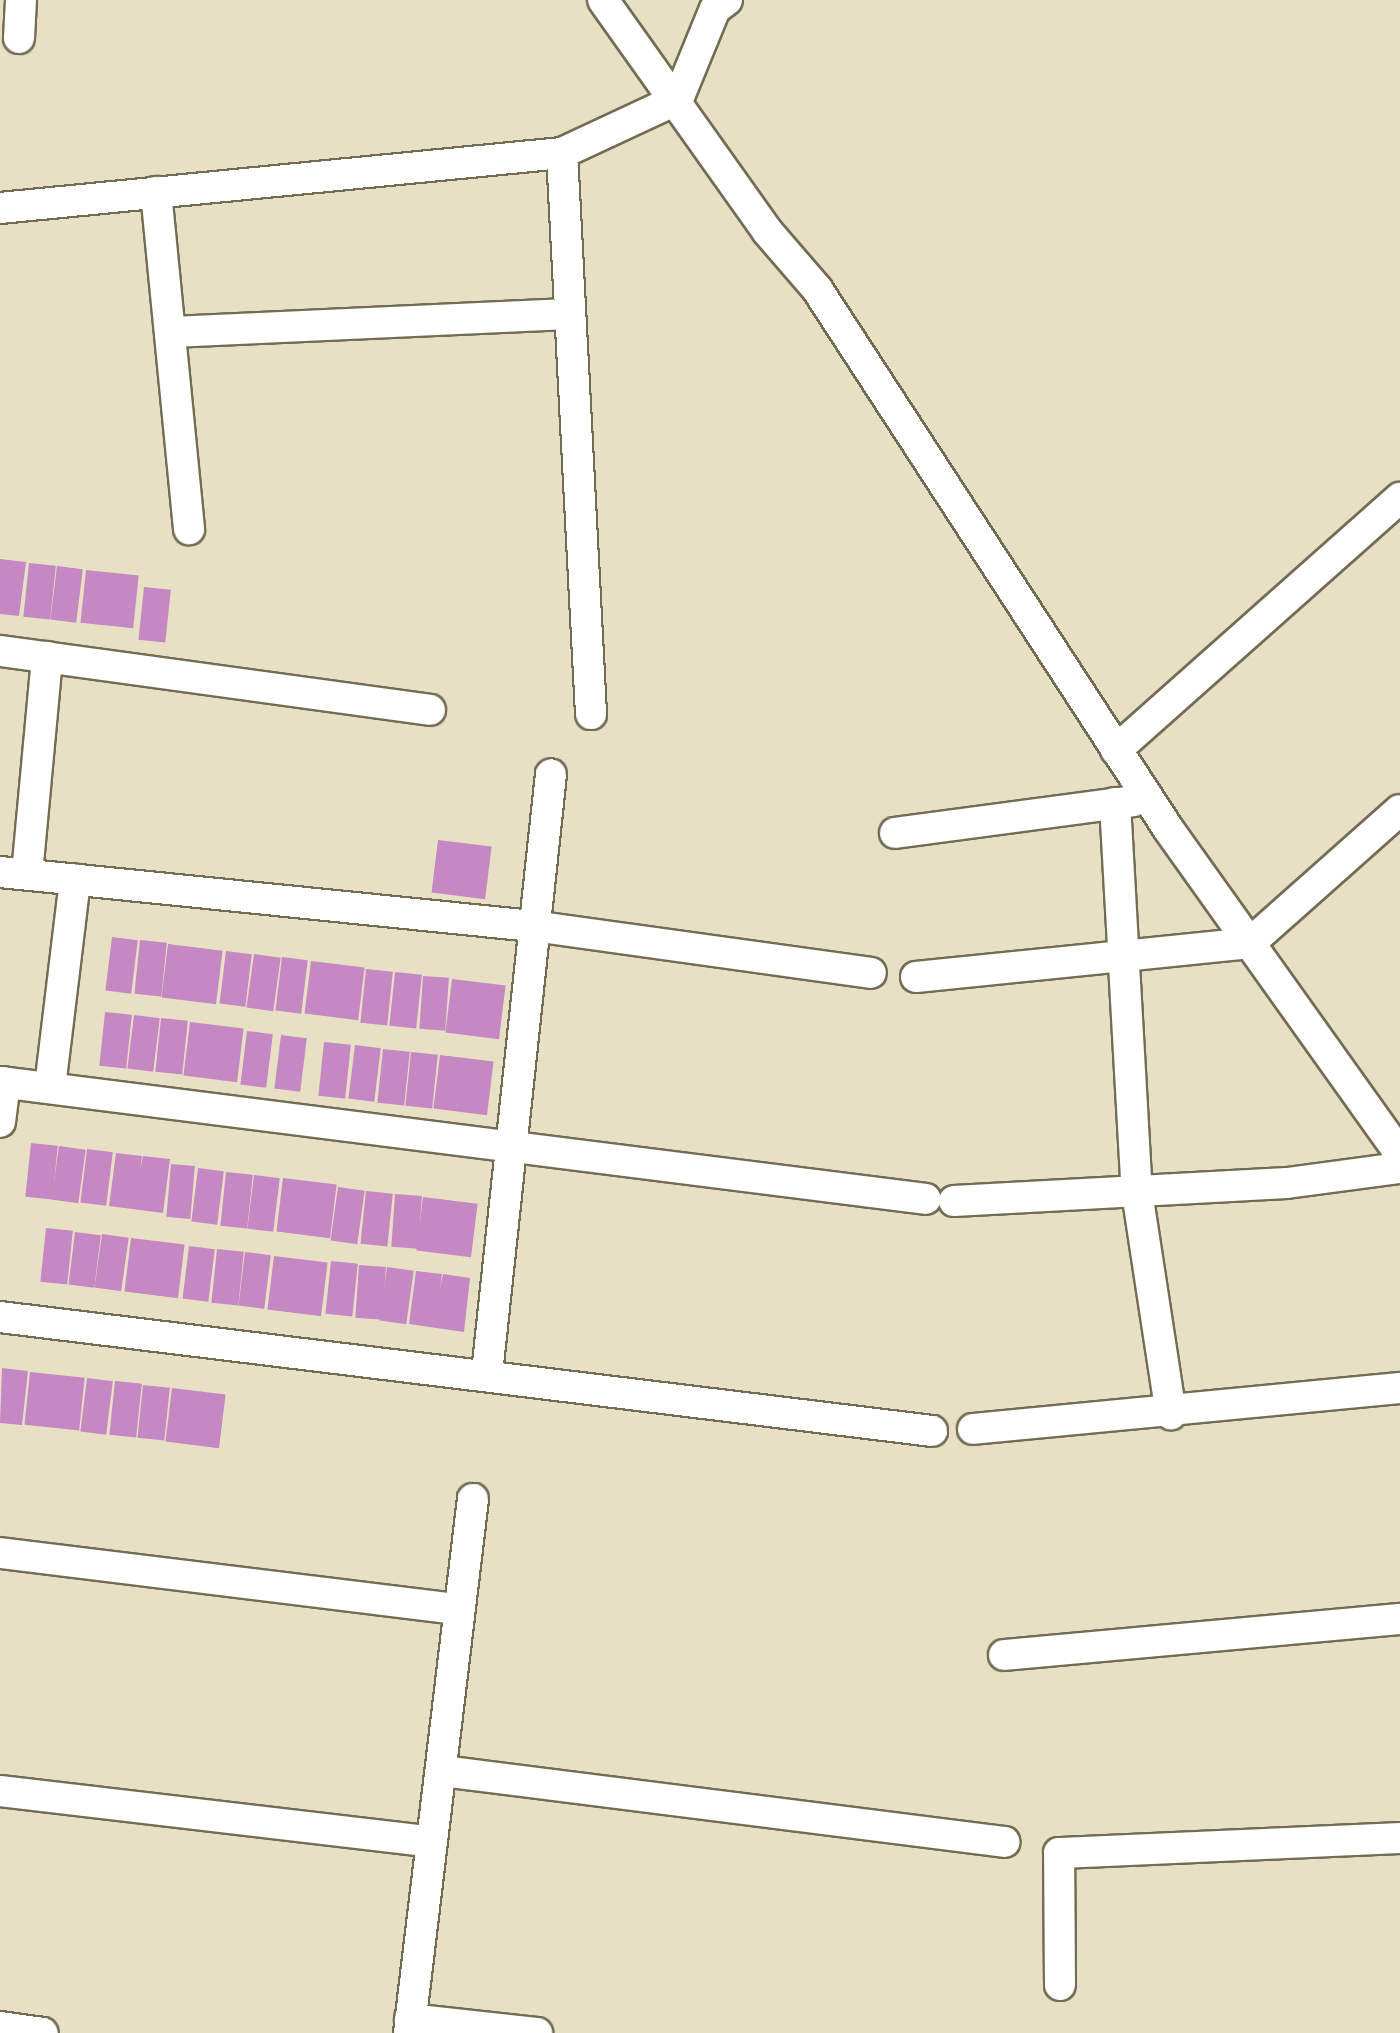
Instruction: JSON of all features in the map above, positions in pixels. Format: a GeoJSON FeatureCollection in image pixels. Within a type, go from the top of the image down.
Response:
{"type":"FeatureCollection","features":[{"type":"Feature","properties":{"kind":"street"},"geometry":{"type":"LineString","coordinates":[[19,38],[21,0]]}},
{"type":"Feature","properties":{"kind":"street"},"geometry":{"type":"LineString","coordinates":[[603,0],[678,99],[767,231],[817,289],[1148,799],[1250,943],[1392,1120],[1400,1154]]}},
{"type":"Feature","properties":{"kind":"street"},"geometry":{"type":"LineString","coordinates":[[0,208],[562,153],[678,99],[715,9],[727,0]]}},
{"type":"Feature","properties":{"kind":"street"},"geometry":{"type":"LineString","coordinates":[[562,153],[591,714]]}},
{"type":"Feature","properties":{"kind":"street"},"geometry":{"type":"LineString","coordinates":[[156,192],[189,529]]}},
{"type":"Feature","properties":{"kind":"street"},"geometry":{"type":"LineString","coordinates":[[170,332],[570,314]]}},
{"type":"Feature","properties":{"kind":"street"},"geometry":{"type":"LineString","coordinates":[[1116,750],[1400,498]]}},
{"type":"Feature","properties":{"kind":"street"},"geometry":{"type":"LineString","coordinates":[[0,651],[430,710]]}},
{"type":"Feature","properties":{"kind":"street"},"geometry":{"type":"LineString","coordinates":[[47,657],[13,873],[533,926],[871,973]]}},
{"type":"Feature","properties":{"kind":"street"},"geometry":{"type":"LineString","coordinates":[[487,1373],[516,1142],[533,926],[551,774]]}},
{"type":"Feature","properties":{"kind":"street"},"geometry":{"type":"LineString","coordinates":[[895,833],[1148,799]]}},
{"type":"Feature","properties":{"kind":"street"},"geometry":{"type":"LineString","coordinates":[[1115,803],[1121,956],[1137,1192],[1171,1414]]}},
{"type":"Feature","properties":{"kind":"street"},"geometry":{"type":"LineString","coordinates":[[916,977],[1250,943],[1400,810]]}},
{"type":"Feature","properties":{"kind":"street"},"geometry":{"type":"LineString","coordinates":[[50,1087],[75,879]]}},
{"type":"Feature","properties":{"kind":"street"},"geometry":{"type":"LineString","coordinates":[[0,1122],[2,1082],[516,1142],[940,1200],[1137,1192],[1400,1168]]}},
{"type":"Feature","properties":{"kind":"street"},"geometry":{"type":"LineString","coordinates":[[0,1317],[487,1373],[932,1431]]}},
{"type":"Feature","properties":{"kind":"street"},"geometry":{"type":"LineString","coordinates":[[973,1429],[1171,1414],[1400,1388]]}},
{"type":"Feature","properties":{"kind":"street"},"geometry":{"type":"LineString","coordinates":[[473,1499],[410,2026],[537,2033]]}},
{"type":"Feature","properties":{"kind":"street"},"geometry":{"type":"LineString","coordinates":[[0,1553],[459,1609]]}},
{"type":"Feature","properties":{"kind":"street"},"geometry":{"type":"LineString","coordinates":[[1004,1655],[1400,1619]]}},
{"type":"Feature","properties":{"kind":"street"},"geometry":{"type":"LineString","coordinates":[[442,1771],[1005,1842]]}},
{"type":"Feature","properties":{"kind":"street"},"geometry":{"type":"LineString","coordinates":[[0,1791],[432,1842]]}},
{"type":"Feature","properties":{"kind":"street"},"geometry":{"type":"LineString","coordinates":[[1060,1985],[1059,1853],[1400,1838]]}},
{"type":"Feature","properties":{"kind":"street"},"geometry":{"type":"LineString","coordinates":[[0,2027],[43,2033]]}},
{"type":"Feature","properties":{"kind":"building"},"geometry":{"type":"Polygon","coordinates":[[[0,559],[26,562],[19,616],[0,614],[0,559]]]}},
{"type":"Feature","properties":{"kind":"building"},"geometry":{"type":"Polygon","coordinates":[[[29,563],[56,566],[50,620],[23,617],[29,563]]]}},
{"type":"Feature","properties":{"kind":"building"},"geometry":{"type":"Polygon","coordinates":[[[57,566],[83,569],[76,623],[50,620],[57,566]]]}},
{"type":"Feature","properties":{"kind":"building"},"geometry":{"type":"Polygon","coordinates":[[[86,570],[139,576],[133,628],[80,623],[86,570]]]}},
{"type":"Feature","properties":{"kind":"building"},"geometry":{"type":"Polygon","coordinates":[[[144,587],[171,590],[165,643],[138,640],[144,587]]]}},
{"type":"Feature","properties":{"kind":"building"},"geometry":{"type":"Polygon","coordinates":[[[438,840],[492,847],[485,899],[432,893],[438,840]]]}},
{"type":"Feature","properties":{"kind":"building"},"geometry":{"type":"Polygon","coordinates":[[[112,937],[138,940],[131,994],[105,991],[112,937]]]}},
{"type":"Feature","properties":{"kind":"building"},"geometry":{"type":"Polygon","coordinates":[[[140,940],[167,943],[161,997],[134,994],[140,940]]]}},
{"type":"Feature","properties":{"kind":"building"},"geometry":{"type":"Polygon","coordinates":[[[168,944],[223,951],[216,1004],[161,998],[168,944]]]}},
{"type":"Feature","properties":{"kind":"building"},"geometry":{"type":"Polygon","coordinates":[[[226,951],[252,954],[245,1007],[220,1004],[226,951]]]}},
{"type":"Feature","properties":{"kind":"building"},"geometry":{"type":"Polygon","coordinates":[[[254,954],[281,958],[273,1011],[246,1007],[254,954]]]}},
{"type":"Feature","properties":{"kind":"building"},"geometry":{"type":"Polygon","coordinates":[[[282,957],[308,960],[301,1014],[275,1011],[282,957]]]}},
{"type":"Feature","properties":{"kind":"building"},"geometry":{"type":"Polygon","coordinates":[[[311,961],[365,968],[358,1020],[305,1014],[311,961]]]}},
{"type":"Feature","properties":{"kind":"building"},"geometry":{"type":"Polygon","coordinates":[[[366,969],[393,972],[387,1026],[360,1023],[366,969]]]}},
{"type":"Feature","properties":{"kind":"building"},"geometry":{"type":"Polygon","coordinates":[[[395,972],[422,975],[416,1029],[389,1026],[395,972]]]}},
{"type":"Feature","properties":{"kind":"building"},"geometry":{"type":"Polygon","coordinates":[[[423,976],[449,978],[445,1031],[419,1029],[423,976]]]}},
{"type":"Feature","properties":{"kind":"building"},"geometry":{"type":"Polygon","coordinates":[[[452,979],[506,986],[499,1039],[445,1033],[452,979]]]}},
{"type":"Feature","properties":{"kind":"building"},"geometry":{"type":"Polygon","coordinates":[[[105,1012],[132,1015],[126,1069],[99,1066],[105,1012]]]}},
{"type":"Feature","properties":{"kind":"building"},"geometry":{"type":"Polygon","coordinates":[[[134,1015],[160,1018],[153,1072],[127,1069],[134,1015]]]}},
{"type":"Feature","properties":{"kind":"building"},"geometry":{"type":"Polygon","coordinates":[[[161,1018],[188,1021],[182,1075],[155,1072],[161,1018]]]}},
{"type":"Feature","properties":{"kind":"building"},"geometry":{"type":"Polygon","coordinates":[[[190,1022],[244,1029],[237,1082],[183,1076],[190,1022]]]}},
{"type":"Feature","properties":{"kind":"building"},"geometry":{"type":"Polygon","coordinates":[[[247,1031],[273,1034],[266,1088],[240,1085],[247,1031]]]}},
{"type":"Feature","properties":{"kind":"building"},"geometry":{"type":"Polygon","coordinates":[[[281,1035],[307,1038],[300,1092],[274,1089],[281,1035]]]}},
{"type":"Feature","properties":{"kind":"building"},"geometry":{"type":"Polygon","coordinates":[[[324,1042],[351,1045],[345,1099],[318,1096],[324,1042]]]}},
{"type":"Feature","properties":{"kind":"building"},"geometry":{"type":"Polygon","coordinates":[[[355,1045],[381,1048],[374,1102],[348,1099],[355,1045]]]}},
{"type":"Feature","properties":{"kind":"building"},"geometry":{"type":"Polygon","coordinates":[[[383,1049],[410,1052],[404,1106],[377,1103],[383,1049]]]}},
{"type":"Feature","properties":{"kind":"building"},"geometry":{"type":"Polygon","coordinates":[[[411,1052],[438,1055],[432,1109],[405,1106],[411,1052]]]}},
{"type":"Feature","properties":{"kind":"building"},"geometry":{"type":"Polygon","coordinates":[[[440,1055],[494,1062],[487,1115],[433,1109],[440,1055]]]}},
{"type":"Feature","properties":{"kind":"building"},"geometry":{"type":"Polygon","coordinates":[[[31,1143],[58,1146],[52,1200],[25,1197],[31,1143]]]}},
{"type":"Feature","properties":{"kind":"building"},"geometry":{"type":"Polygon","coordinates":[[[59,1146],[86,1150],[78,1203],[51,1199],[59,1146]]]}},
{"type":"Feature","properties":{"kind":"building"},"geometry":{"type":"Polygon","coordinates":[[[87,1149],[113,1152],[106,1206],[80,1203],[87,1149]]]}},
{"type":"Feature","properties":{"kind":"building"},"geometry":{"type":"Polygon","coordinates":[[[116,1153],[142,1156],[140,1171],[143,1156],[170,1159],[163,1213],[109,1206],[116,1153]]]}},
{"type":"Feature","properties":{"kind":"building"},"geometry":{"type":"Polygon","coordinates":[[[171,1164],[195,1166],[190,1219],[166,1217],[171,1164]]]}},
{"type":"Feature","properties":{"kind":"building"},"geometry":{"type":"Polygon","coordinates":[[[198,1168],[224,1171],[217,1225],[191,1222],[198,1168]]]}},
{"type":"Feature","properties":{"kind":"building"},"geometry":{"type":"Polygon","coordinates":[[[226,1172],[253,1175],[247,1229],[220,1226],[226,1172]]]}},
{"type":"Feature","properties":{"kind":"building"},"geometry":{"type":"Polygon","coordinates":[[[254,1175],[280,1178],[273,1232],[247,1229],[254,1175]]]}},
{"type":"Feature","properties":{"kind":"building"},"geometry":{"type":"Polygon","coordinates":[[[283,1178],[337,1185],[330,1238],[276,1232],[283,1178]]]}},
{"type":"Feature","properties":{"kind":"building"},"geometry":{"type":"Polygon","coordinates":[[[338,1187],[365,1191],[357,1244],[330,1240],[338,1187]]]}},
{"type":"Feature","properties":{"kind":"building"},"geometry":{"type":"Polygon","coordinates":[[[366,1191],[393,1194],[387,1247],[360,1244],[366,1191]]]}},
{"type":"Feature","properties":{"kind":"building"},"geometry":{"type":"Polygon","coordinates":[[[395,1194],[422,1196],[418,1249],[391,1247],[395,1194]]]}},
{"type":"Feature","properties":{"kind":"building"},"geometry":{"type":"Polygon","coordinates":[[[423,1197],[478,1204],[471,1257],[416,1251],[423,1197]]]}},
{"type":"Feature","properties":{"kind":"building"},"geometry":{"type":"Polygon","coordinates":[[[46,1228],[73,1231],[67,1285],[40,1282],[46,1228]]]}},
{"type":"Feature","properties":{"kind":"building"},"geometry":{"type":"Polygon","coordinates":[[[75,1232],[101,1235],[94,1288],[69,1285],[75,1232]]]}},
{"type":"Feature","properties":{"kind":"building"},"geometry":{"type":"Polygon","coordinates":[[[102,1234],[129,1238],[121,1291],[94,1287],[102,1234]]]}},
{"type":"Feature","properties":{"kind":"building"},"geometry":{"type":"Polygon","coordinates":[[[131,1238],[185,1245],[178,1298],[124,1292],[131,1238]]]}},
{"type":"Feature","properties":{"kind":"building"},"geometry":{"type":"Polygon","coordinates":[[[189,1246],[215,1249],[208,1302],[183,1299],[189,1246]]]}},
{"type":"Feature","properties":{"kind":"building"},"geometry":{"type":"Polygon","coordinates":[[[217,1249],[244,1252],[238,1306],[211,1303],[217,1249]]]}},
{"type":"Feature","properties":{"kind":"building"},"geometry":{"type":"Polygon","coordinates":[[[245,1252],[271,1255],[264,1309],[238,1306],[245,1252]]]}},
{"type":"Feature","properties":{"kind":"building"},"geometry":{"type":"Polygon","coordinates":[[[274,1256],[328,1263],[321,1316],[267,1310],[274,1256]]]}},
{"type":"Feature","properties":{"kind":"building"},"geometry":{"type":"Polygon","coordinates":[[[331,1261],[358,1264],[352,1317],[325,1314],[331,1261]]]}},
{"type":"Feature","properties":{"kind":"building"},"geometry":{"type":"Polygon","coordinates":[[[359,1265],[386,1267],[382,1320],[355,1318],[359,1265]]]}},
{"type":"Feature","properties":{"kind":"building"},"geometry":{"type":"Polygon","coordinates":[[[387,1267],[414,1271],[406,1324],[379,1320],[387,1267]]]}},
{"type":"Feature","properties":{"kind":"building"},"geometry":{"type":"Polygon","coordinates":[[[416,1271],[442,1274],[440,1289],[443,1274],[470,1278],[464,1332],[409,1324],[416,1271]]]}},
{"type":"Feature","properties":{"kind":"building"},"geometry":{"type":"Polygon","coordinates":[[[2,1368],[28,1371],[22,1425],[0,1423],[2,1368]]]}},
{"type":"Feature","properties":{"kind":"building"},"geometry":{"type":"Polygon","coordinates":[[[30,1372],[85,1378],[79,1430],[24,1425],[30,1372]]]}},
{"type":"Feature","properties":{"kind":"building"},"geometry":{"type":"Polygon","coordinates":[[[87,1378],[113,1381],[106,1435],[80,1432],[87,1378]]]}},
{"type":"Feature","properties":{"kind":"building"},"geometry":{"type":"Polygon","coordinates":[[[115,1381],[142,1384],[136,1438],[109,1435],[115,1381]]]}},
{"type":"Feature","properties":{"kind":"building"},"geometry":{"type":"Polygon","coordinates":[[[143,1385],[170,1388],[164,1441],[137,1438],[143,1385]]]}},
{"type":"Feature","properties":{"kind":"building"},"geometry":{"type":"Polygon","coordinates":[[[172,1388],[226,1395],[219,1448],[165,1442],[172,1388]]]}}]}
